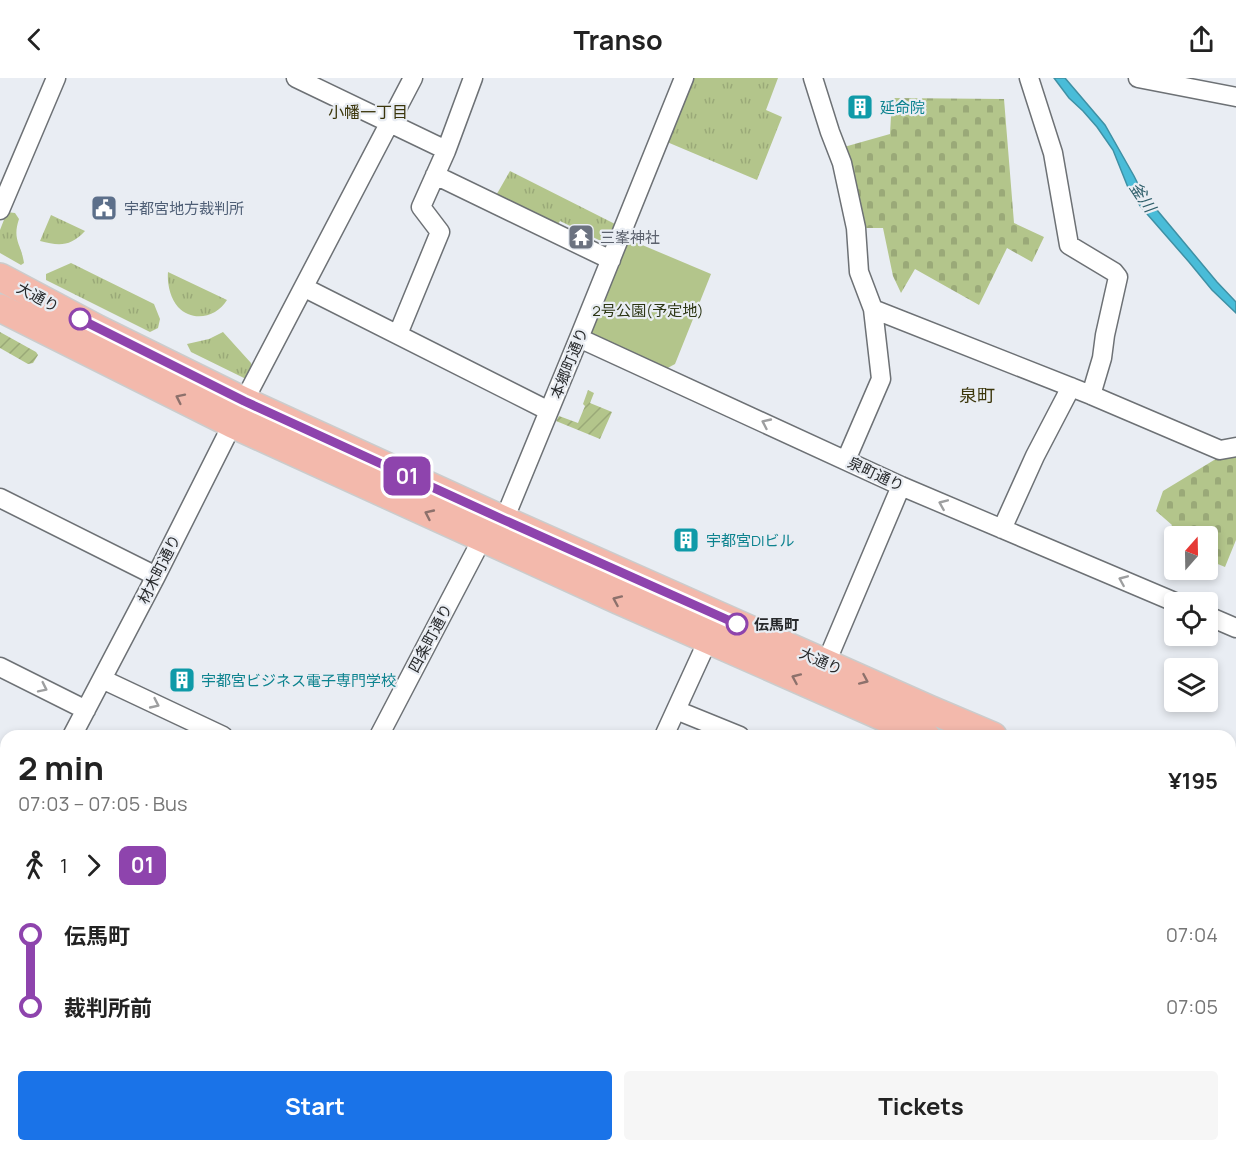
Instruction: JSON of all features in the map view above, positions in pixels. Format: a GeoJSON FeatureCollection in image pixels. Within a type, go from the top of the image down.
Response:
{"type":"FeatureCollection","features":[{"type":"Feature","properties":{"kind":"highway","name":"大通り"},"geometry":{"type":"LineString","coordinates":[[0,277],[98,329],[238,412],[482,539],[912,730]]}},
{"type":"Feature","properties":{"kind":"highway","name":"大通り"},"geometry":{"type":"LineString","coordinates":[[0,308],[238,412],[504,520],[928,710],[978,730]]}},
{"type":"Feature","properties":{"kind":"street"},"geometry":{"type":"LineString","coordinates":[[0,210],[56,78]]}},
{"type":"Feature","properties":{"kind":"street"},"geometry":{"type":"LineString","coordinates":[[296,78],[446,150]]}},
{"type":"Feature","properties":{"kind":"street","name":"材木町通り"},"geometry":{"type":"LineString","coordinates":[[75,730],[413,78]]}},
{"type":"Feature","properties":{"kind":"street"},"geometry":{"type":"LineString","coordinates":[[398,334],[440,232],[421,207],[446,150],[473,78]]}},
{"type":"Feature","properties":{"kind":"street","name":"本郷町通り"},"geometry":{"type":"LineString","coordinates":[[482,539],[504,520],[684,78]]}},
{"type":"Feature","properties":{"kind":"street"},"geometry":{"type":"LineString","coordinates":[[813,78],[842,163],[856,228],[859,272],[873,309],[881,379],[846,460]]}},
{"type":"Feature","properties":{"kind":"street"},"geometry":{"type":"LineString","coordinates":[[1029,78],[1053,153],[1069,245],[1114,272],[1118,277],[1102,358],[1091,395]]}},
{"type":"Feature","properties":{"kind":"street"},"geometry":{"type":"LineString","coordinates":[[1138,78],[1236,97]]}},
{"type":"Feature","properties":{"kind":"street"},"geometry":{"type":"LineString","coordinates":[[435,176],[611,260]]}},
{"type":"Feature","properties":{"kind":"street"},"geometry":{"type":"LineString","coordinates":[[311,291],[549,411]]}},
{"type":"Feature","properties":{"kind":"street"},"geometry":{"type":"LineString","coordinates":[[873,309],[1091,395],[1220,450],[1236,447]]}},
{"type":"Feature","properties":{"kind":"street","name":"泉町通り"},"geometry":{"type":"LineString","coordinates":[[579,338],[901,486],[1164,598]]}},
{"type":"Feature","properties":{"kind":"street"},"geometry":{"type":"LineString","coordinates":[[1002,529],[1035,456],[1071,387]]}},
{"type":"Feature","properties":{"kind":"street"},"geometry":{"type":"LineString","coordinates":[[826,663],[901,486]]}},
{"type":"Feature","properties":{"kind":"street"},"geometry":{"type":"LineString","coordinates":[[0,498],[156,576]]}},
{"type":"Feature","properties":{"kind":"street","name":"四条町通り"},"geometry":{"type":"LineString","coordinates":[[382,730],[482,539]]}},
{"type":"Feature","properties":{"kind":"street"},"geometry":{"type":"LineString","coordinates":[[1218,620],[1236,628]]}},
{"type":"Feature","properties":{"kind":"street"},"geometry":{"type":"LineString","coordinates":[[667,730],[709,640]]}},
{"type":"Feature","properties":{"kind":"street"},"geometry":{"type":"LineString","coordinates":[[0,668],[86,710]]}},
{"type":"Feature","properties":{"kind":"street"},"geometry":{"type":"LineString","coordinates":[[102,679],[210,730]]}},
{"type":"Feature","properties":{"kind":"street"},"geometry":{"type":"LineString","coordinates":[[676,710],[725,730]]}},
{"type":"Feature","properties":{"kind":"green space"},"geometry":{"type":"Polygon","coordinates":[[[693,78],[778,78],[766,110],[782,117],[757,180],[667,142],[693,78]]]}},
{"type":"Feature","properties":{"kind":"green space"},"geometry":{"type":"Polygon","coordinates":[[[892,98],[1004,99],[1014,223],[1044,237],[1032,262],[1007,248],[979,305],[915,269],[901,293],[893,276],[883,228],[865,228],[844,147],[890,134],[892,98]]]}},
{"type":"Feature","properties":{"kind":"green space"},"geometry":{"type":"Polygon","coordinates":[[[510,171],[615,224],[607,244],[560,221],[555,229],[494,199],[510,171]]]}},
{"type":"Feature","properties":{"kind":"green space"},"geometry":{"type":"Polygon","coordinates":[[[7,212],[15,213],[19,219],[16,232],[23,256],[24,263],[21,265],[0,253],[0,230],[7,212]]]}},
{"type":"Feature","properties":{"kind":"green space"},"geometry":{"type":"Polygon","coordinates":[[[51,215],[85,231],[69,243],[53,244],[40,241],[51,215]]]}},
{"type":"Feature","properties":{"kind":"green space","name":"2号公園(予定地)"},"geometry":{"type":"Polygon","coordinates":[[[628,239],[711,274],[675,364],[664,370],[594,338],[590,327],[628,239]]]}},
{"type":"Feature","properties":{"kind":"green space"},"geometry":{"type":"Polygon","coordinates":[[[71,263],[154,304],[160,319],[158,328],[150,332],[46,280],[46,274],[71,263]]]}},
{"type":"Feature","properties":{"kind":"green space"},"geometry":{"type":"Polygon","coordinates":[[[168,272],[227,300],[217,311],[204,316],[184,312],[171,295],[168,272]]]}},
{"type":"Feature","properties":{"kind":"green space"},"geometry":{"type":"Polygon","coordinates":[[[0,332],[36,352],[38,355],[33,363],[28,364],[0,348],[0,332]]]}},
{"type":"Feature","properties":{"kind":"green space"},"geometry":{"type":"Polygon","coordinates":[[[223,332],[251,363],[254,375],[246,379],[191,352],[187,344],[209,339],[223,332]]]}},
{"type":"Feature","properties":{"kind":"green space"},"geometry":{"type":"Polygon","coordinates":[[[588,390],[594,393],[590,403],[612,412],[600,439],[556,421],[559,416],[578,423],[588,390]]]}},
{"type":"Feature","properties":{"kind":"green space"},"geometry":{"type":"Polygon","coordinates":[[[1236,451],[1236,540],[1225,567],[1218,564],[1218,526],[1172,526],[1156,511],[1163,491],[1224,454],[1236,451]]]}},
{"type":"Feature","properties":{"kind":"water","name":"釜川"},"geometry":{"type":"Polygon","coordinates":[[[1054,78],[1065,78],[1105,125],[1142,192],[1236,302],[1236,313],[1212,290],[1141,207],[1129,190],[1113,150],[1097,127],[1069,98],[1054,78]]]}},
{"type":"Feature","properties":{"kind":"bus line","name":"01"},"geometry":{"type":"LineString","coordinates":[[80,319],[244,401],[737,624]]}},
{"type":"Feature","properties":{"kind":"place","name":"延命院"},"geometry":{"type":"Point","coordinates":[860,107]}},
{"type":"Feature","properties":{"kind":"place","name":"宇都宮地方裁判所"},"geometry":{"type":"Point","coordinates":[104,208]}},
{"type":"Feature","properties":{"kind":"place","name":"三峯神社"},"geometry":{"type":"Point","coordinates":[581,237]}},
{"type":"Feature","properties":{"kind":"place","name":"宇都宮DIビル"},"geometry":{"type":"Point","coordinates":[686,540]}},
{"type":"Feature","properties":{"kind":"place","name":"伝馬町"},"geometry":{"type":"Point","coordinates":[737,624]}},
{"type":"Feature","properties":{"kind":"place","name":"宇都宮ビジネス電子専門学校"},"geometry":{"type":"Point","coordinates":[182,680]}},
{"type":"Feature","properties":{"kind":"district","name":"小幡一丁目"},"geometry":{"type":"Point","coordinates":[368,112]}},
{"type":"Feature","properties":{"kind":"district","name":"泉町"},"geometry":{"type":"Point","coordinates":[977,395]}}]}
